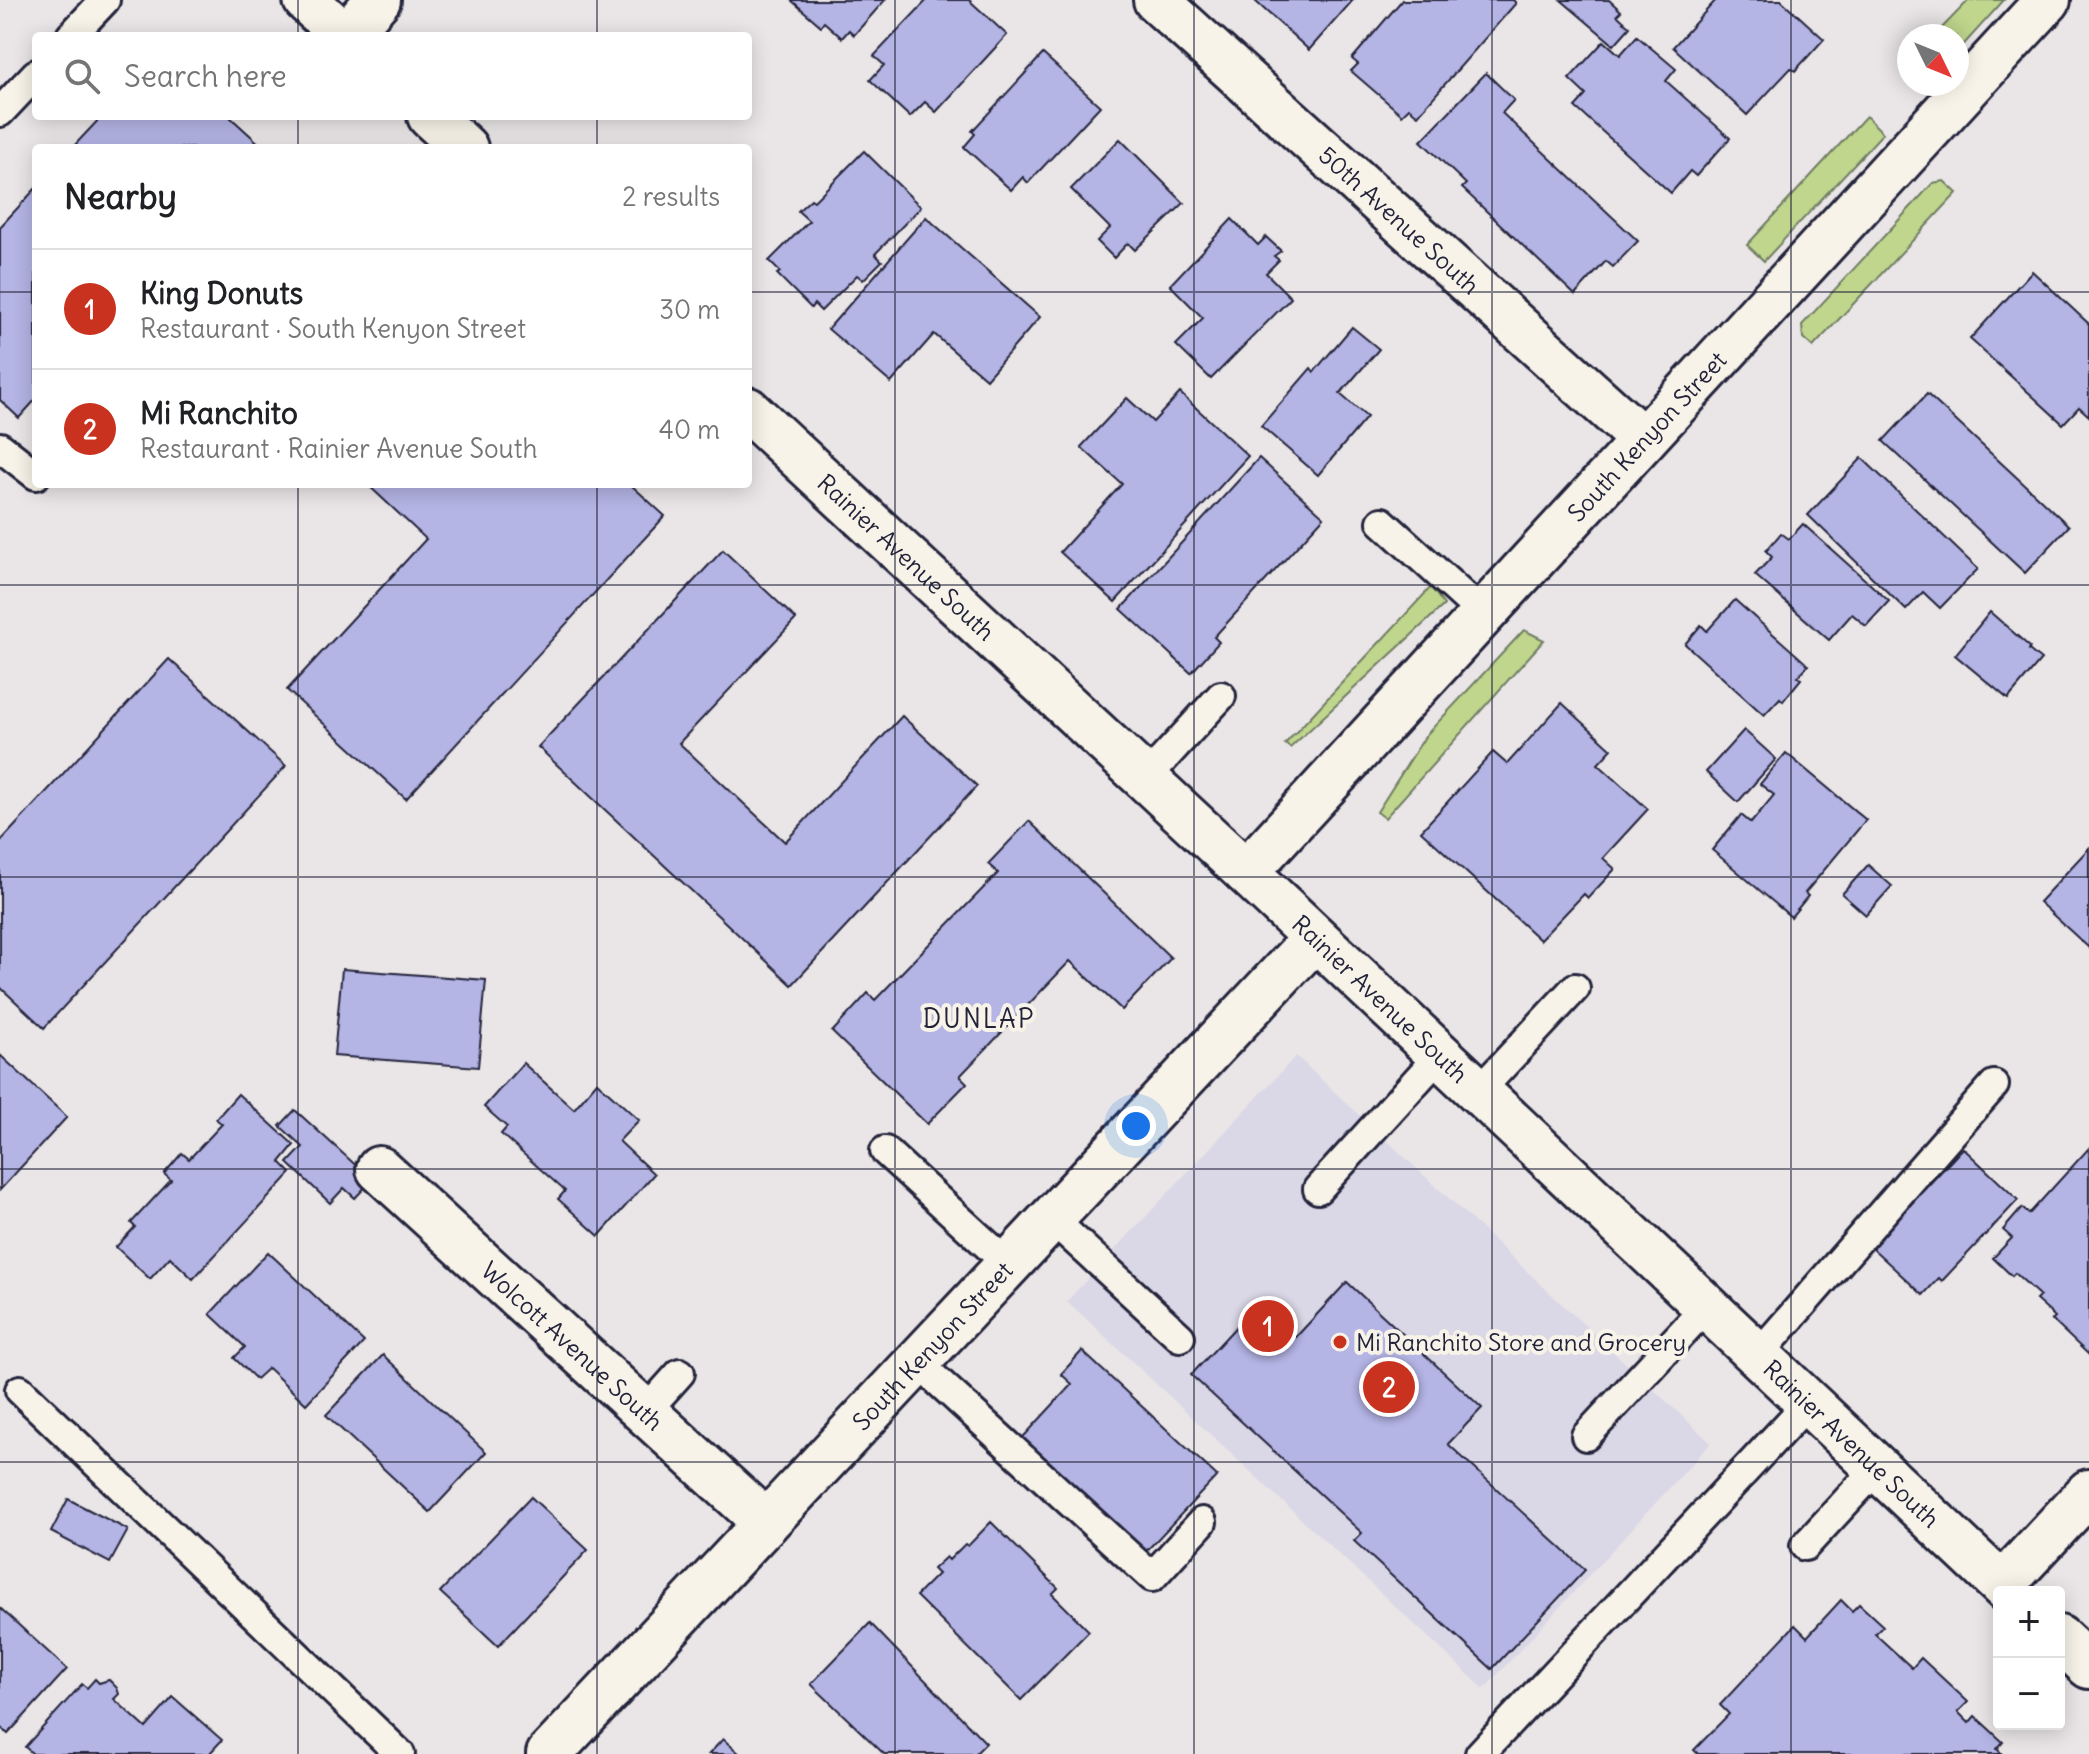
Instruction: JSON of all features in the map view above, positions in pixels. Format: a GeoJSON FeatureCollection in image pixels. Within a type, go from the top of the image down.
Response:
{"type":"FeatureCollection","features":[{"type":"Feature","properties":{"kind":"street"},"geometry":{"type":"LineString","coordinates":[[306,0],[341,32]]}},
{"type":"Feature","properties":{"kind":"street"},"geometry":{"type":"LineString","coordinates":[[349,32],[378,0]]}},
{"type":"Feature","properties":{"kind":"street","name":"50th Avenue South"},"geometry":{"type":"LineString","coordinates":[[1156,0],[1643,440]]}},
{"type":"Feature","properties":{"kind":"street","name":"South Kenyon Street"},"geometry":{"type":"LineString","coordinates":[[1246,872],[2048,0]]}},
{"type":"Feature","properties":{"kind":"street"},"geometry":{"type":"LineString","coordinates":[[434,120],[461,144]]}},
{"type":"Feature","properties":{"kind":"street","name":"Rainier Avenue South"},"geometry":{"type":"LineString","coordinates":[[752,414],[1246,872],[2004,1586]]}},
{"type":"Feature","properties":{"kind":"street","name":"South Kenyon Street"},"geometry":{"type":"LineString","coordinates":[[549,1754],[1315,938]]}},
{"type":"Feature","properties":{"kind":"street","name":"Wolcott Avenue South"},"geometry":{"type":"LineString","coordinates":[[379,1169],[766,1523]]}},
{"type":"Feature","properties":{"kind":"street"},"geometry":{"type":"LineString","coordinates":[[2008,1586],[2089,1492]]}},
{"type":"Feature","properties":{"kind":"street"},"geometry":{"type":"LineString","coordinates":[[2065,1644],[2089,1666]]}},
{"type":"Feature","properties":{"kind":"lane"},"geometry":{"type":"LineString","coordinates":[[75,32],[105,0]]}},
{"type":"Feature","properties":{"kind":"lane"},"geometry":{"type":"LineString","coordinates":[[0,112],[32,78]]}},
{"type":"Feature","properties":{"kind":"lane"},"geometry":{"type":"LineString","coordinates":[[0,447],[32,472]]}},
{"type":"Feature","properties":{"kind":"lane"},"geometry":{"type":"LineString","coordinates":[[1382,522],[1483,614]]}},
{"type":"Feature","properties":{"kind":"lane"},"geometry":{"type":"LineString","coordinates":[[1145,779],[1221,696]]}},
{"type":"Feature","properties":{"kind":"lane"},"geometry":{"type":"LineString","coordinates":[[1479,1091],[1575,988]]}},
{"type":"Feature","properties":{"kind":"lane"},"geometry":{"type":"LineString","coordinates":[[1318,1189],[1440,1055]]}},
{"type":"Feature","properties":{"kind":"lane"},"geometry":{"type":"LineString","coordinates":[[1758,1355],[1994,1085]]}},
{"type":"Feature","properties":{"kind":"lane"},"geometry":{"type":"LineString","coordinates":[[885,1151],[1008,1264]]}},
{"type":"Feature","properties":{"kind":"lane"},"geometry":{"type":"LineString","coordinates":[[1051,1218],[1180,1337]]}},
{"type":"Feature","properties":{"kind":"lane"},"geometry":{"type":"LineString","coordinates":[[1586,1436],[1707,1306]]}},
{"type":"Feature","properties":{"kind":"lane"},"geometry":{"type":"LineString","coordinates":[[917,1362],[1152,1577],[1202,1522]]}},
{"type":"Feature","properties":{"kind":"lane"},"geometry":{"type":"LineString","coordinates":[[646,1411],[680,1373]]}},
{"type":"Feature","properties":{"kind":"lane"},"geometry":{"type":"LineString","coordinates":[[20,1390],[400,1754]]}},
{"type":"Feature","properties":{"kind":"lane"},"geometry":{"type":"LineString","coordinates":[[1480,1754],[1809,1402]]}},
{"type":"Feature","properties":{"kind":"lane"},"geometry":{"type":"LineString","coordinates":[[1805,1546],[1878,1467]]}},
{"type":"Feature","properties":{"kind":"shaded area"},"geometry":{"type":"Polygon","coordinates":[[[1296,1056],[1711,1443],[1484,1689],[1067,1301],[1296,1056]]]}},
{"type":"Feature","properties":{"kind":"green space"},"geometry":{"type":"Polygon","coordinates":[[[1969,0],[2004,0],[1969,39],[1969,24],[1946,24],[1969,0]]]}},
{"type":"Feature","properties":{"kind":"green space"},"geometry":{"type":"Polygon","coordinates":[[[1866,116],[1883,133],[1764,261],[1747,245],[1866,116]]]}},
{"type":"Feature","properties":{"kind":"green space"},"geometry":{"type":"Polygon","coordinates":[[[1944,181],[1957,193],[1813,347],[1803,338],[1802,325],[1933,183],[1944,181]]]}},
{"type":"Feature","properties":{"kind":"green space"},"geometry":{"type":"Polygon","coordinates":[[[1431,587],[1444,605],[1290,748],[1285,744],[1431,587]]]}},
{"type":"Feature","properties":{"kind":"green space"},"geometry":{"type":"Polygon","coordinates":[[[1524,630],[1544,640],[1385,818],[1377,812],[1426,735],[1524,630]]]}},
{"type":"Feature","properties":{"kind":"building"},"geometry":{"type":"Polygon","coordinates":[[[791,0],[885,0],[854,35],[849,30],[842,38],[824,22],[821,26],[791,0]]]}},
{"type":"Feature","properties":{"kind":"building"},"geometry":{"type":"Polygon","coordinates":[[[927,0],[969,0],[1007,35],[936,112],[925,102],[910,117],[870,80],[884,65],[874,56],[927,0]]]}},
{"type":"Feature","properties":{"kind":"building"},"geometry":{"type":"Polygon","coordinates":[[[1254,0],[1353,0],[1309,50],[1254,0]]]}},
{"type":"Feature","properties":{"kind":"building"},"geometry":{"type":"Polygon","coordinates":[[[1402,0],[1513,0],[1516,3],[1418,115],[1409,108],[1402,115],[1351,71],[1358,64],[1352,59],[1402,0]]]}},
{"type":"Feature","properties":{"kind":"building"},"geometry":{"type":"Polygon","coordinates":[[[1561,0],[1609,0],[1621,11],[1617,15],[1630,27],[1614,45],[1561,0]]]}},
{"type":"Feature","properties":{"kind":"building"},"geometry":{"type":"Polygon","coordinates":[[[1716,0],[1781,0],[1824,39],[1795,71],[1791,68],[1747,115],[1673,47],[1716,0]]]}},
{"type":"Feature","properties":{"kind":"building"},"geometry":{"type":"Polygon","coordinates":[[[1637,36],[1676,69],[1666,81],[1730,138],[1696,176],[1690,171],[1671,193],[1575,107],[1586,95],[1569,79],[1604,41],[1620,55],[1637,36]]]}},
{"type":"Feature","properties":{"kind":"building"},"geometry":{"type":"Polygon","coordinates":[[[1043,54],[1100,106],[1028,183],[1023,177],[1011,190],[964,147],[975,134],[972,131],[1043,54]]]}},
{"type":"Feature","properties":{"kind":"building"},"geometry":{"type":"Polygon","coordinates":[[[1486,73],[1514,100],[1502,113],[1638,241],[1613,267],[1606,261],[1575,295],[1462,188],[1466,184],[1421,141],[1486,73]]]}},
{"type":"Feature","properties":{"kind":"building"},"geometry":{"type":"Polygon","coordinates":[[[98,120],[233,120],[260,144],[76,144],[98,120]]]}},
{"type":"Feature","properties":{"kind":"building"},"geometry":{"type":"Polygon","coordinates":[[[1120,139],[1184,203],[1135,250],[1128,243],[1114,258],[1097,241],[1110,228],[1071,189],[1120,139]]]}},
{"type":"Feature","properties":{"kind":"building"},"geometry":{"type":"Polygon","coordinates":[[[864,151],[921,207],[875,254],[882,261],[863,280],[857,275],[821,311],[814,304],[811,308],[777,274],[780,272],[769,261],[809,221],[798,211],[811,199],[814,201],[864,151]]]}},
{"type":"Feature","properties":{"kind":"building"},"geometry":{"type":"Polygon","coordinates":[[[32,192],[32,403],[19,418],[0,400],[0,227],[32,192]]]}},
{"type":"Feature","properties":{"kind":"building"},"geometry":{"type":"Polygon","coordinates":[[[926,217],[1040,317],[986,379],[934,334],[891,383],[828,329],[926,217]]]}},
{"type":"Feature","properties":{"kind":"building"},"geometry":{"type":"Polygon","coordinates":[[[1232,219],[1258,245],[1266,237],[1281,251],[1274,256],[1279,260],[1266,273],[1291,298],[1211,379],[1176,345],[1203,318],[1170,285],[1232,219]]]}},
{"type":"Feature","properties":{"kind":"building"},"geometry":{"type":"Polygon","coordinates":[[[2032,271],[2089,324],[2089,416],[2079,407],[2063,424],[1970,339],[2032,271]]]}},
{"type":"Feature","properties":{"kind":"building"},"geometry":{"type":"Polygon","coordinates":[[[1352,327],[1379,349],[1340,394],[1367,417],[1318,475],[1261,426],[1311,368],[1314,372],[1352,327]]]}},
{"type":"Feature","properties":{"kind":"building"},"geometry":{"type":"Polygon","coordinates":[[[1180,393],[1248,456],[1115,602],[1060,552],[1122,484],[1081,447],[1127,398],[1153,422],[1180,393]]]}},
{"type":"Feature","properties":{"kind":"building"},"geometry":{"type":"Polygon","coordinates":[[[1927,394],[2069,526],[2025,573],[1883,441],[1927,394]]]}},
{"type":"Feature","properties":{"kind":"building"},"geometry":{"type":"Polygon","coordinates":[[[1259,458],[1324,517],[1214,637],[1219,642],[1191,673],[1121,609],[1259,458]]]}},
{"type":"Feature","properties":{"kind":"building"},"geometry":{"type":"Polygon","coordinates":[[[1862,458],[1978,569],[1940,608],[1923,592],[1906,610],[1808,515],[1862,458]]]}},
{"type":"Feature","properties":{"kind":"building"},"geometry":{"type":"Polygon","coordinates":[[[371,488],[634,488],[665,516],[406,799],[287,690],[426,539],[371,488]]]}},
{"type":"Feature","properties":{"kind":"building"},"geometry":{"type":"Polygon","coordinates":[[[1803,524],[1889,601],[1866,626],[1852,614],[1829,640],[1755,575],[1772,557],[1766,551],[1781,533],[1789,539],[1803,524]]]}},
{"type":"Feature","properties":{"kind":"building"},"geometry":{"type":"Polygon","coordinates":[[[723,550],[796,619],[679,743],[785,842],[902,716],[977,786],[792,985],[538,747],[723,550]]]}},
{"type":"Feature","properties":{"kind":"building"},"geometry":{"type":"Polygon","coordinates":[[[1735,600],[1808,665],[1783,701],[1780,698],[1764,715],[1685,644],[1701,625],[1707,631],[1735,600]]]}},
{"type":"Feature","properties":{"kind":"building"},"geometry":{"type":"Polygon","coordinates":[[[1990,612],[2041,660],[2008,699],[1955,655],[1990,612]]]}},
{"type":"Feature","properties":{"kind":"building"},"geometry":{"type":"Polygon","coordinates":[[[169,659],[286,766],[44,1028],[0,987],[0,842],[169,659]]]}},
{"type":"Feature","properties":{"kind":"building"},"geometry":{"type":"Polygon","coordinates":[[[1562,703],[1612,749],[1598,764],[1648,809],[1603,858],[1615,869],[1588,898],[1584,894],[1540,940],[1421,831],[1493,752],[1507,764],[1562,703]]]}},
{"type":"Feature","properties":{"kind":"building"},"geometry":{"type":"Polygon","coordinates":[[[1744,730],[1776,759],[1738,802],[1706,772],[1744,730]]]}},
{"type":"Feature","properties":{"kind":"building"},"geometry":{"type":"Polygon","coordinates":[[[1786,753],[1866,820],[1805,893],[1808,896],[1791,917],[1712,850],[1741,815],[1751,823],[1774,795],[1760,784],[1786,753]]]}},
{"type":"Feature","properties":{"kind":"building"},"geometry":{"type":"Polygon","coordinates":[[[1029,821],[1171,958],[1122,1010],[1070,961],[960,1076],[967,1083],[927,1124],[832,1032],[868,993],[875,1000],[998,873],[988,864],[1029,821]]]}},
{"type":"Feature","properties":{"kind":"building"},"geometry":{"type":"Polygon","coordinates":[[[2089,848],[2089,948],[2039,902],[2089,848]]]}},
{"type":"Feature","properties":{"kind":"building"},"geometry":{"type":"Polygon","coordinates":[[[1868,865],[1892,886],[1866,915],[1842,894],[1868,865]]]}},
{"type":"Feature","properties":{"kind":"building"},"geometry":{"type":"Polygon","coordinates":[[[342,969],[486,980],[478,1067],[334,1056],[342,969]]]}},
{"type":"Feature","properties":{"kind":"building"},"geometry":{"type":"Polygon","coordinates":[[[0,1055],[67,1117],[0,1190],[0,1055]]]}},
{"type":"Feature","properties":{"kind":"building"},"geometry":{"type":"Polygon","coordinates":[[[523,1063],[574,1109],[597,1082],[639,1120],[619,1141],[654,1174],[599,1236],[558,1199],[565,1191],[501,1134],[507,1127],[484,1107],[523,1063]]]}},
{"type":"Feature","properties":{"kind":"building"},"geometry":{"type":"Polygon","coordinates":[[[238,1094],[294,1145],[280,1162],[291,1173],[193,1279],[170,1257],[150,1279],[116,1247],[135,1227],[131,1223],[171,1180],[164,1174],[182,1153],[189,1159],[222,1124],[216,1119],[238,1094]]]}},
{"type":"Feature","properties":{"kind":"building"},"geometry":{"type":"Polygon","coordinates":[[[295,1110],[372,1180],[355,1198],[344,1188],[330,1203],[288,1163],[303,1147],[280,1126],[295,1110]]]}},
{"type":"Feature","properties":{"kind":"building"},"geometry":{"type":"Polygon","coordinates":[[[1963,1148],[2018,1200],[1942,1281],[1939,1278],[1923,1295],[1871,1247],[1963,1148]]]}},
{"type":"Feature","properties":{"kind":"building"},"geometry":{"type":"Polygon","coordinates":[[[2089,1148],[2089,1355],[2052,1320],[2055,1317],[2036,1300],[2040,1296],[1993,1258],[2012,1238],[2003,1230],[2022,1208],[2029,1214],[2089,1148]]]}},
{"type":"Feature","properties":{"kind":"building"},"geometry":{"type":"Polygon","coordinates":[[[268,1252],[364,1342],[306,1404],[268,1368],[256,1379],[234,1358],[245,1347],[210,1314],[268,1252]]]}},
{"type":"Feature","properties":{"kind":"building"},"geometry":{"type":"Polygon","coordinates":[[[1347,1282],[1482,1408],[1448,1444],[1585,1570],[1492,1669],[1354,1541],[1362,1533],[1191,1375],[1259,1302],[1296,1337],[1347,1282]]]}},
{"type":"Feature","properties":{"kind":"building"},"geometry":{"type":"Polygon","coordinates":[[[1082,1351],[1217,1476],[1137,1561],[1014,1447],[1072,1384],[1061,1374],[1082,1351]]]}},
{"type":"Feature","properties":{"kind":"building"},"geometry":{"type":"Polygon","coordinates":[[[383,1355],[486,1452],[430,1512],[326,1415],[383,1355]]]}},
{"type":"Feature","properties":{"kind":"building"},"geometry":{"type":"Polygon","coordinates":[[[531,1497],[588,1550],[498,1646],[440,1592],[531,1497]]]}},
{"type":"Feature","properties":{"kind":"building"},"geometry":{"type":"Polygon","coordinates":[[[68,1499],[128,1530],[110,1563],[51,1532],[68,1499]]]}},
{"type":"Feature","properties":{"kind":"building"},"geometry":{"type":"Polygon","coordinates":[[[991,1522],[1058,1588],[1052,1594],[1089,1631],[1021,1700],[916,1596],[938,1574],[933,1569],[946,1557],[949,1560],[965,1544],[968,1546],[991,1522]]]}},
{"type":"Feature","properties":{"kind":"building"},"geometry":{"type":"Polygon","coordinates":[[[1841,1600],[1852,1611],[1859,1604],[1883,1626],[1875,1634],[1912,1668],[1921,1658],[1968,1702],[1958,1712],[1969,1723],[1975,1716],[2003,1742],[1997,1749],[2002,1754],[1698,1754],[1694,1750],[1729,1714],[1720,1705],[1795,1625],[1807,1637],[1841,1600]]]}},
{"type":"Feature","properties":{"kind":"building"},"geometry":{"type":"Polygon","coordinates":[[[0,1608],[67,1669],[8,1734],[0,1727],[0,1608]]]}},
{"type":"Feature","properties":{"kind":"building"},"geometry":{"type":"Polygon","coordinates":[[[870,1623],[986,1743],[975,1754],[884,1754],[811,1684],[870,1623]]]}},
{"type":"Feature","properties":{"kind":"building"},"geometry":{"type":"Polygon","coordinates":[[[95,1679],[99,1683],[109,1680],[119,1694],[114,1699],[146,1728],[173,1697],[222,1740],[209,1754],[33,1754],[25,1747],[82,1684],[87,1688],[95,1679]]]}},
{"type":"Feature","properties":{"kind":"building"},"geometry":{"type":"Polygon","coordinates":[[[723,1739],[740,1754],[709,1754],[723,1739]]]}},
{"type":"Feature","properties":{"kind":"place","name":"King Donuts"},"geometry":{"type":"Point","coordinates":[1268,1326]}},
{"type":"Feature","properties":{"kind":"place","name":"Mi Ranchito Store and Grocery"},"geometry":{"type":"Point","coordinates":[1340,1342]}},
{"type":"Feature","properties":{"kind":"place","name":"Mi Ranchito"},"geometry":{"type":"Point","coordinates":[1389,1387]}},
{"type":"Feature","properties":{"kind":"district","name":"DUNLAP"},"geometry":{"type":"Point","coordinates":[979,1018]}}]}
